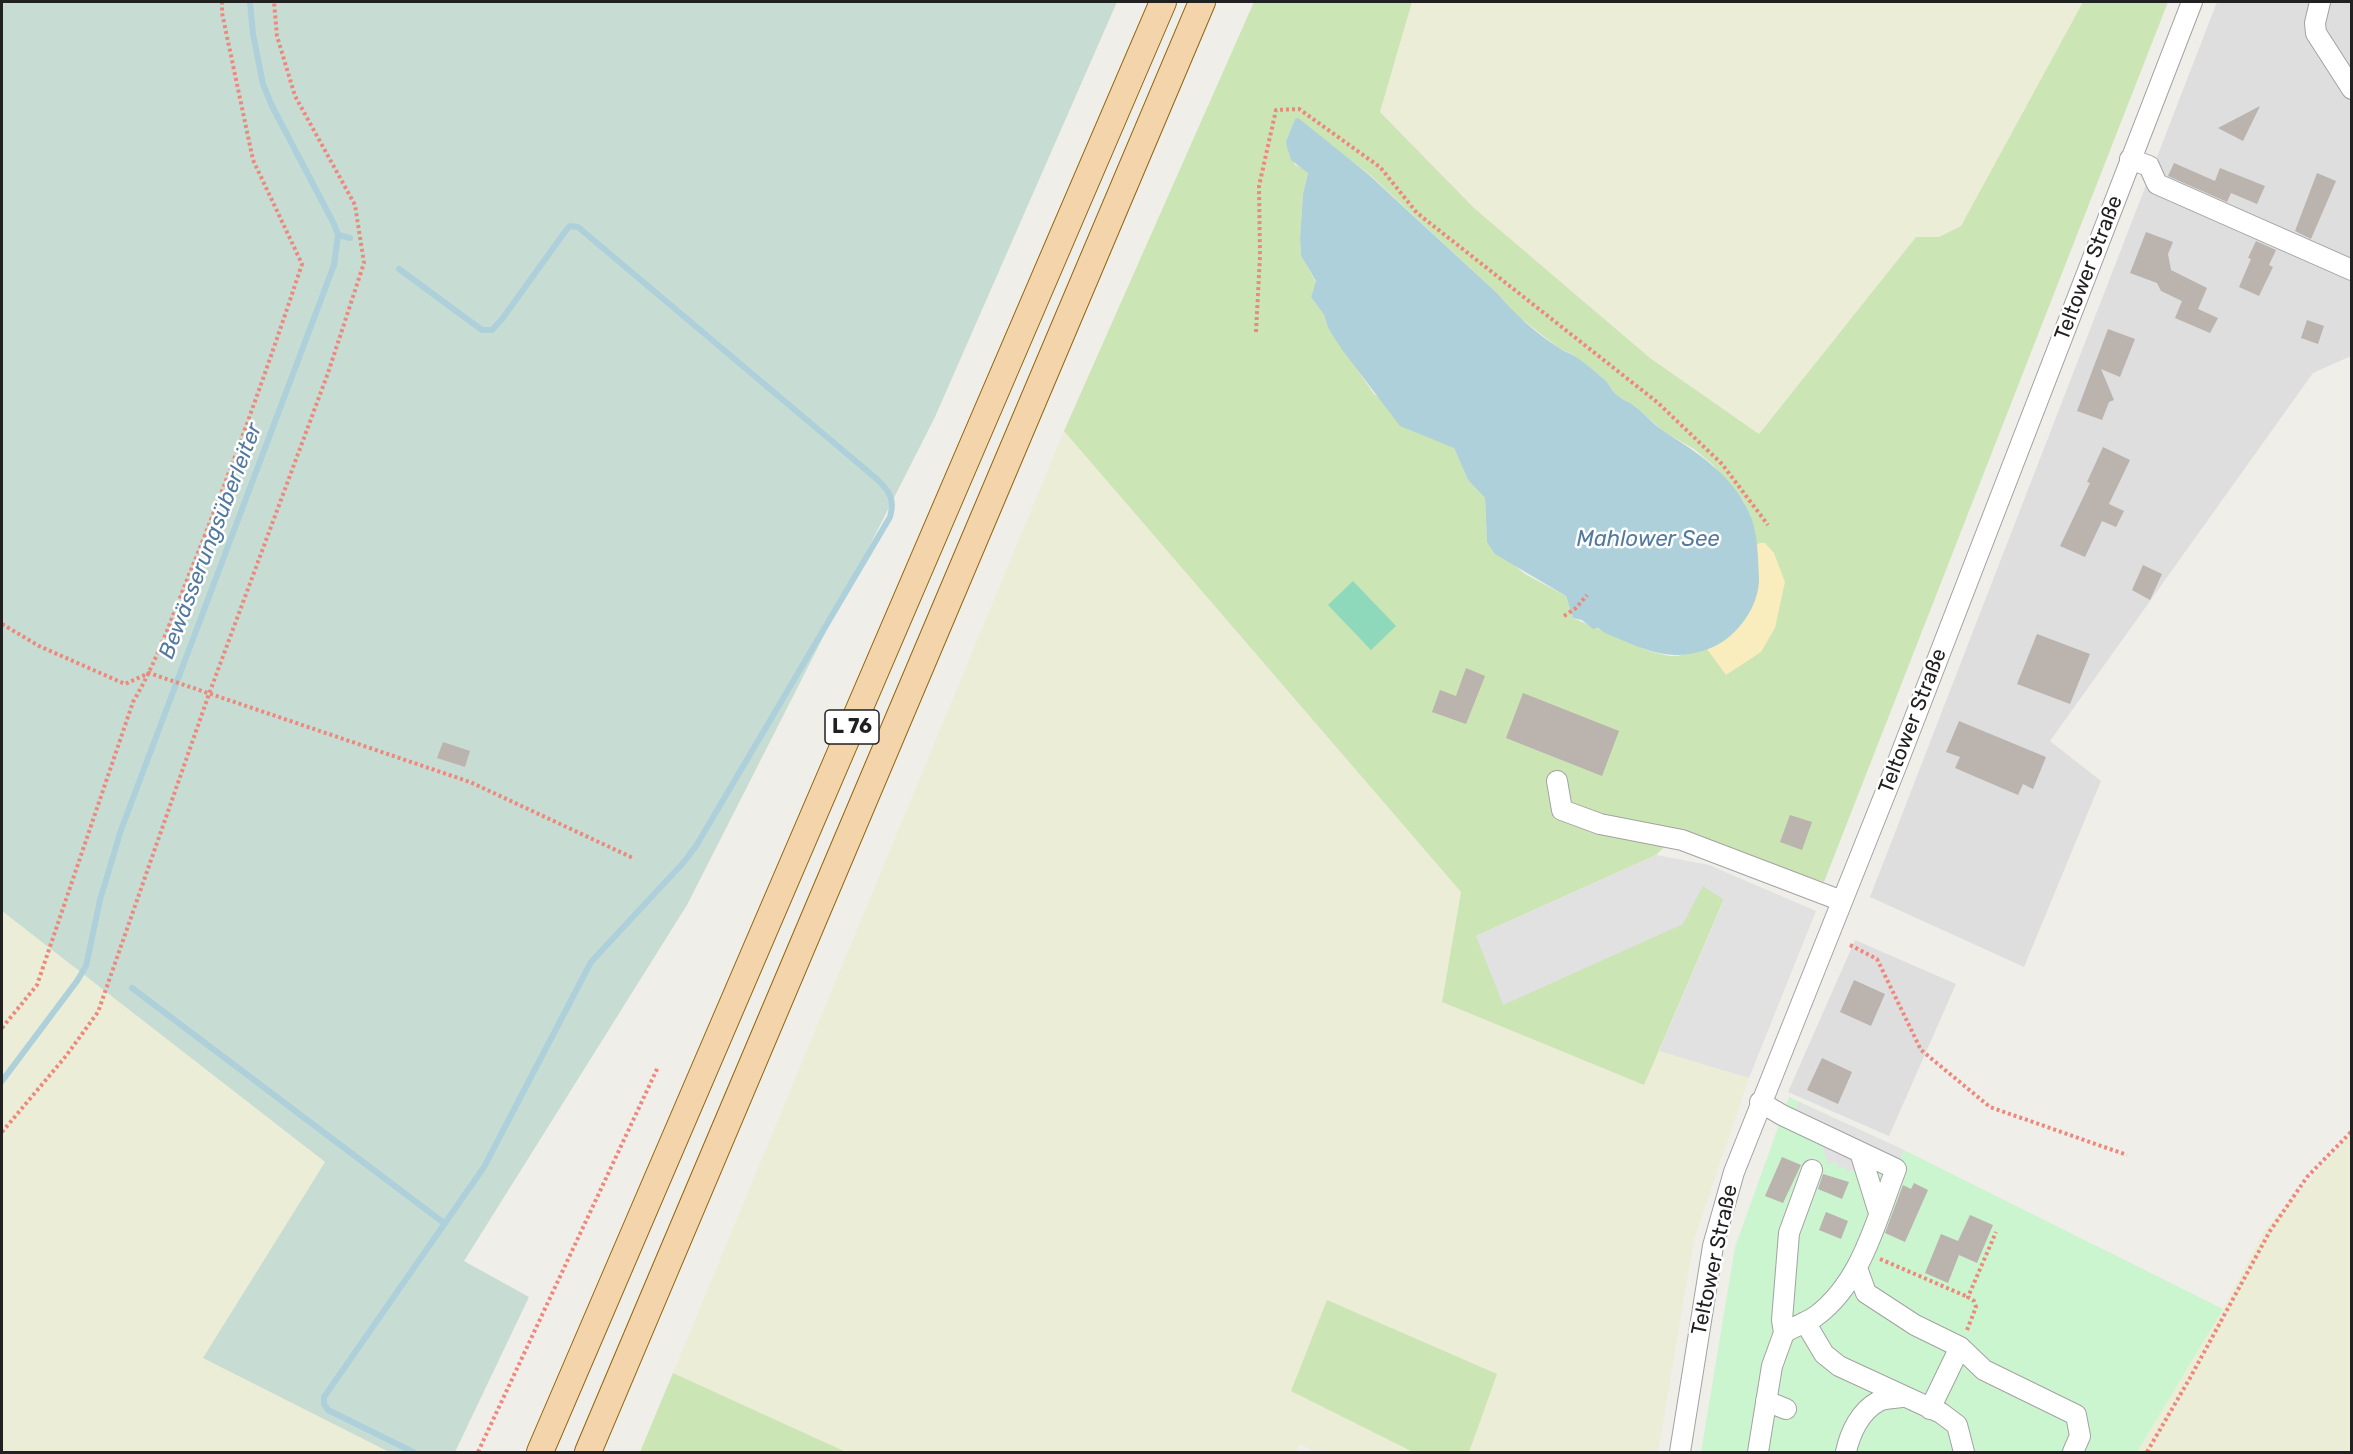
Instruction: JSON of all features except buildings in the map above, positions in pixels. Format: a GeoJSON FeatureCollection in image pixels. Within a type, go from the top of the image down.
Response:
{"type":"FeatureCollection","features":[{"type":"Feature","properties":{"kind":"main road","name":"L 76"},"geometry":{"type":"LineString","coordinates":[[540,1452],[1163,2]]}},
{"type":"Feature","properties":{"kind":"main road","name":"L 76"},"geometry":{"type":"LineString","coordinates":[[588,1452],[1202,2]]}},
{"type":"Feature","properties":{"kind":"street","name":"Teltower Straße"},"geometry":{"type":"LineString","coordinates":[[1680,1452],[1713,1246],[1734,1172],[2192,2]]}},
{"type":"Feature","properties":{"kind":"street"},"geometry":{"type":"LineString","coordinates":[[2320,2],[2315,23],[2316,33],[2352,89]]}},
{"type":"Feature","properties":{"kind":"street"},"geometry":{"type":"LineString","coordinates":[[2130,159],[2149,166],[2157,184],[2352,270]]}},
{"type":"Feature","properties":{"kind":"street"},"geometry":{"type":"LineString","coordinates":[[1557,781],[1562,810],[1600,824],[1682,840],[1842,901]]}},
{"type":"Feature","properties":{"kind":"street"},"geometry":{"type":"LineString","coordinates":[[1760,1102],[1782,1115],[1896,1168],[1857,1268],[1846,1288],[1816,1317],[1784,1333]]}},
{"type":"Feature","properties":{"kind":"street"},"geometry":{"type":"LineString","coordinates":[[1860,1152],[1879,1213]]}},
{"type":"Feature","properties":{"kind":"street"},"geometry":{"type":"LineString","coordinates":[[1758,1452],[1772,1366],[1784,1333],[1782,1320],[1788,1233],[1812,1170]]}},
{"type":"Feature","properties":{"kind":"street"},"geometry":{"type":"LineString","coordinates":[[1857,1268],[1866,1293],[1915,1325],[1960,1347],[1984,1370],[2076,1415],[2080,1436],[2073,1452]]}},
{"type":"Feature","properties":{"kind":"street"},"geometry":{"type":"LineString","coordinates":[[1805,1322],[1824,1354],[1839,1366],[1941,1413],[1957,1425],[1964,1452]]}},
{"type":"Feature","properties":{"kind":"street"},"geometry":{"type":"LineString","coordinates":[[1930,1408],[1960,1347]]}},
{"type":"Feature","properties":{"kind":"street"},"geometry":{"type":"LineString","coordinates":[[1846,1452],[1848,1439],[1858,1419],[1879,1401],[1902,1397]]}},
{"type":"Feature","properties":{"kind":"street"},"geometry":{"type":"LineString","coordinates":[[1766,1401],[1786,1409]]}},
{"type":"Feature","properties":{"kind":"path"},"geometry":{"type":"LineString","coordinates":[[2,1029],[36,985],[133,702],[149,674],[258,397],[302,264],[254,160],[222,13],[222,2]]}},
{"type":"Feature","properties":{"kind":"path"},"geometry":{"type":"LineString","coordinates":[[2,1132],[14,1114],[66,1056],[98,1012],[209,694],[328,372],[364,263],[355,205],[295,96],[277,36],[274,2]]}},
{"type":"Feature","properties":{"kind":"path"},"geometry":{"type":"LineString","coordinates":[[1256,332],[1260,256],[1258,186],[1276,110],[1299,109],[1380,167],[1418,213],[1657,402],[1722,464],[1768,525]]}},
{"type":"Feature","properties":{"kind":"path"},"geometry":{"type":"LineString","coordinates":[[1564,616],[1576,608],[1587,595]]}},
{"type":"Feature","properties":{"kind":"path"},"geometry":{"type":"LineString","coordinates":[[2,624],[39,646],[125,684],[149,674],[470,782],[633,858]]}},
{"type":"Feature","properties":{"kind":"path"},"geometry":{"type":"LineString","coordinates":[[1850,945],[1877,958],[1921,1050],[1990,1107],[2127,1155]]}},
{"type":"Feature","properties":{"kind":"path"},"geometry":{"type":"LineString","coordinates":[[478,1452],[658,1067]]}},
{"type":"Feature","properties":{"kind":"path"},"geometry":{"type":"LineString","coordinates":[[2146,1452],[2190,1378],[2270,1230],[2307,1177],[2352,1131]]}},
{"type":"Feature","properties":{"kind":"path"},"geometry":{"type":"LineString","coordinates":[[1968,1298],[1996,1232]]}},
{"type":"Feature","properties":{"kind":"path"},"geometry":{"type":"LineString","coordinates":[[1874,1257],[1974,1301],[1976,1307],[1960,1347]]}},
{"type":"Feature","properties":{"kind":"shaded area"},"geometry":{"type":"Polygon","coordinates":[[[2217,2],[2351,2],[2351,356],[2313,373],[2050,741],[2101,781],[2024,967],[1870,897],[2217,2]]]}},
{"type":"Feature","properties":{"kind":"shaded area"},"geometry":{"type":"Polygon","coordinates":[[[1656,855],[1709,865],[1816,911],[1749,1078],[1659,1051],[1724,900],[1703,886],[1683,924],[1503,1005],[1476,936],[1656,855]]]}},
{"type":"Feature","properties":{"kind":"shaded area"},"geometry":{"type":"Polygon","coordinates":[[[1855,940],[1956,984],[1889,1136],[1788,1092],[1855,940]]]}},
{"type":"Feature","properties":{"kind":"shaded area"},"geometry":{"type":"Polygon","coordinates":[[[1799,1102],[1904,1150],[1896,1169],[1848,1147],[1855,1170],[1847,1172],[1845,1166],[1838,1168],[1836,1162],[1828,1164],[1823,1149],[1828,1137],[1791,1120],[1799,1102]]]}},
{"type":"Feature","properties":{"kind":"green space"},"geometry":{"type":"Polygon","coordinates":[[[2,2],[1117,2],[935,417],[687,905],[464,1261],[529,1297],[455,1452],[389,1452],[203,1358],[325,1162],[2,911],[2,2]]]}},
{"type":"Feature","properties":{"kind":"green space"},"geometry":{"type":"Polygon","coordinates":[[[1254,2],[1412,2],[1380,112],[1474,208],[1650,358],[1759,434],[1916,237],[1939,237],[1961,226],[2083,2],[2168,2],[1824,882],[1679,832],[1656,855],[1476,936],[1703,885],[1724,899],[1644,1085],[1442,1002],[1461,892],[1064,431],[1254,2]],[[1295,119],[1286,141],[1295,165],[1305,169],[1308,173],[1303,194],[1300,238],[1301,256],[1316,282],[1311,297],[1324,315],[1328,328],[1374,394],[1454,448],[1468,480],[1485,498],[1487,542],[1525,574],[1566,596],[1573,618],[1649,651],[1678,656],[1731,636],[1746,618],[1759,584],[1754,530],[1743,500],[1713,465],[1694,449],[1663,431],[1635,406],[1618,397],[1605,380],[1514,313],[1498,294],[1369,174],[1295,119]]]}},
{"type":"Feature","properties":{"kind":"green space"},"geometry":{"type":"Polygon","coordinates":[[[1412,2],[2083,2],[1961,226],[1939,237],[1916,237],[1759,434],[1650,358],[1474,208],[1380,112],[1412,2]]]}},
{"type":"Feature","properties":{"kind":"green space"},"geometry":{"type":"Polygon","coordinates":[[[1064,431],[1461,892],[1442,1002],[1644,1085],[1659,1051],[1749,1078],[1694,1239],[1658,1452],[1316,1452],[1300,1444],[1296,1452],[846,1452],[673,1373],[1064,431]]]}},
{"type":"Feature","properties":{"kind":"green space"},"geometry":{"type":"Polygon","coordinates":[[[1353,581],[1396,626],[1371,650],[1328,605],[1353,581]]]}},
{"type":"Feature","properties":{"kind":"green space"},"geometry":{"type":"Polygon","coordinates":[[[2,911],[325,1162],[204,1358],[389,1452],[2,1452],[2,911]]]}},
{"type":"Feature","properties":{"kind":"green space"},"geometry":{"type":"Polygon","coordinates":[[[1789,1097],[1904,1150],[2223,1309],[2137,1452],[1701,1452],[1735,1247],[1789,1097]]]}},
{"type":"Feature","properties":{"kind":"green space"},"geometry":{"type":"Polygon","coordinates":[[[2351,1133],[2351,1452],[2137,1452],[2223,1309],[2264,1231],[2351,1133]]]}},
{"type":"Feature","properties":{"kind":"green space"},"geometry":{"type":"Polygon","coordinates":[[[1327,1300],[1497,1374],[1469,1452],[1413,1452],[1291,1391],[1327,1300]]]}},
{"type":"Feature","properties":{"kind":"green space"},"geometry":{"type":"Polygon","coordinates":[[[673,1373],[846,1452],[640,1452],[673,1373]]]}},
{"type":"Feature","properties":{"kind":"sand"},"geometry":{"type":"Polygon","coordinates":[[[1765,543],[1774,553],[1785,582],[1775,628],[1761,652],[1726,675],[1707,649],[1722,642],[1734,632],[1750,607],[1757,576],[1756,545],[1765,543]]]}},
{"type":"Feature","properties":{"kind":"water","name":"Mahlower See"},"geometry":{"type":"Polygon","coordinates":[[[1298,118],[1368,174],[1498,294],[1526,323],[1550,342],[1588,366],[1604,379],[1618,396],[1635,406],[1661,429],[1713,466],[1733,486],[1752,519],[1757,545],[1759,579],[1751,609],[1731,636],[1713,647],[1684,655],[1658,653],[1645,649],[1598,628],[1593,629],[1582,620],[1573,618],[1566,596],[1495,554],[1487,542],[1485,498],[1468,480],[1454,448],[1400,426],[1343,351],[1328,328],[1324,315],[1311,297],[1316,281],[1301,256],[1300,238],[1303,194],[1308,173],[1291,160],[1286,141],[1295,119],[1298,118]]]}},
{"type":"Feature","properties":{"kind":"waterway","name":"Bewässerungsüberleiter"},"geometry":{"type":"LineString","coordinates":[[2,1081],[86,966],[100,900],[121,830],[334,265],[338,235],[263,84],[253,34],[250,2]]}},
{"type":"Feature","properties":{"kind":"waterway"},"geometry":{"type":"LineString","coordinates":[[399,269],[482,330],[492,330],[567,229],[570,226],[578,227],[878,480],[886,488],[892,501],[890,517],[696,846],[591,962],[484,1167],[324,1397],[324,1404],[328,1410],[413,1452]]}},
{"type":"Feature","properties":{"kind":"waterway"},"geometry":{"type":"LineString","coordinates":[[338,235],[350,238]]}},
{"type":"Feature","properties":{"kind":"waterway"},"geometry":{"type":"LineString","coordinates":[[132,988],[444,1223]]}}]}
